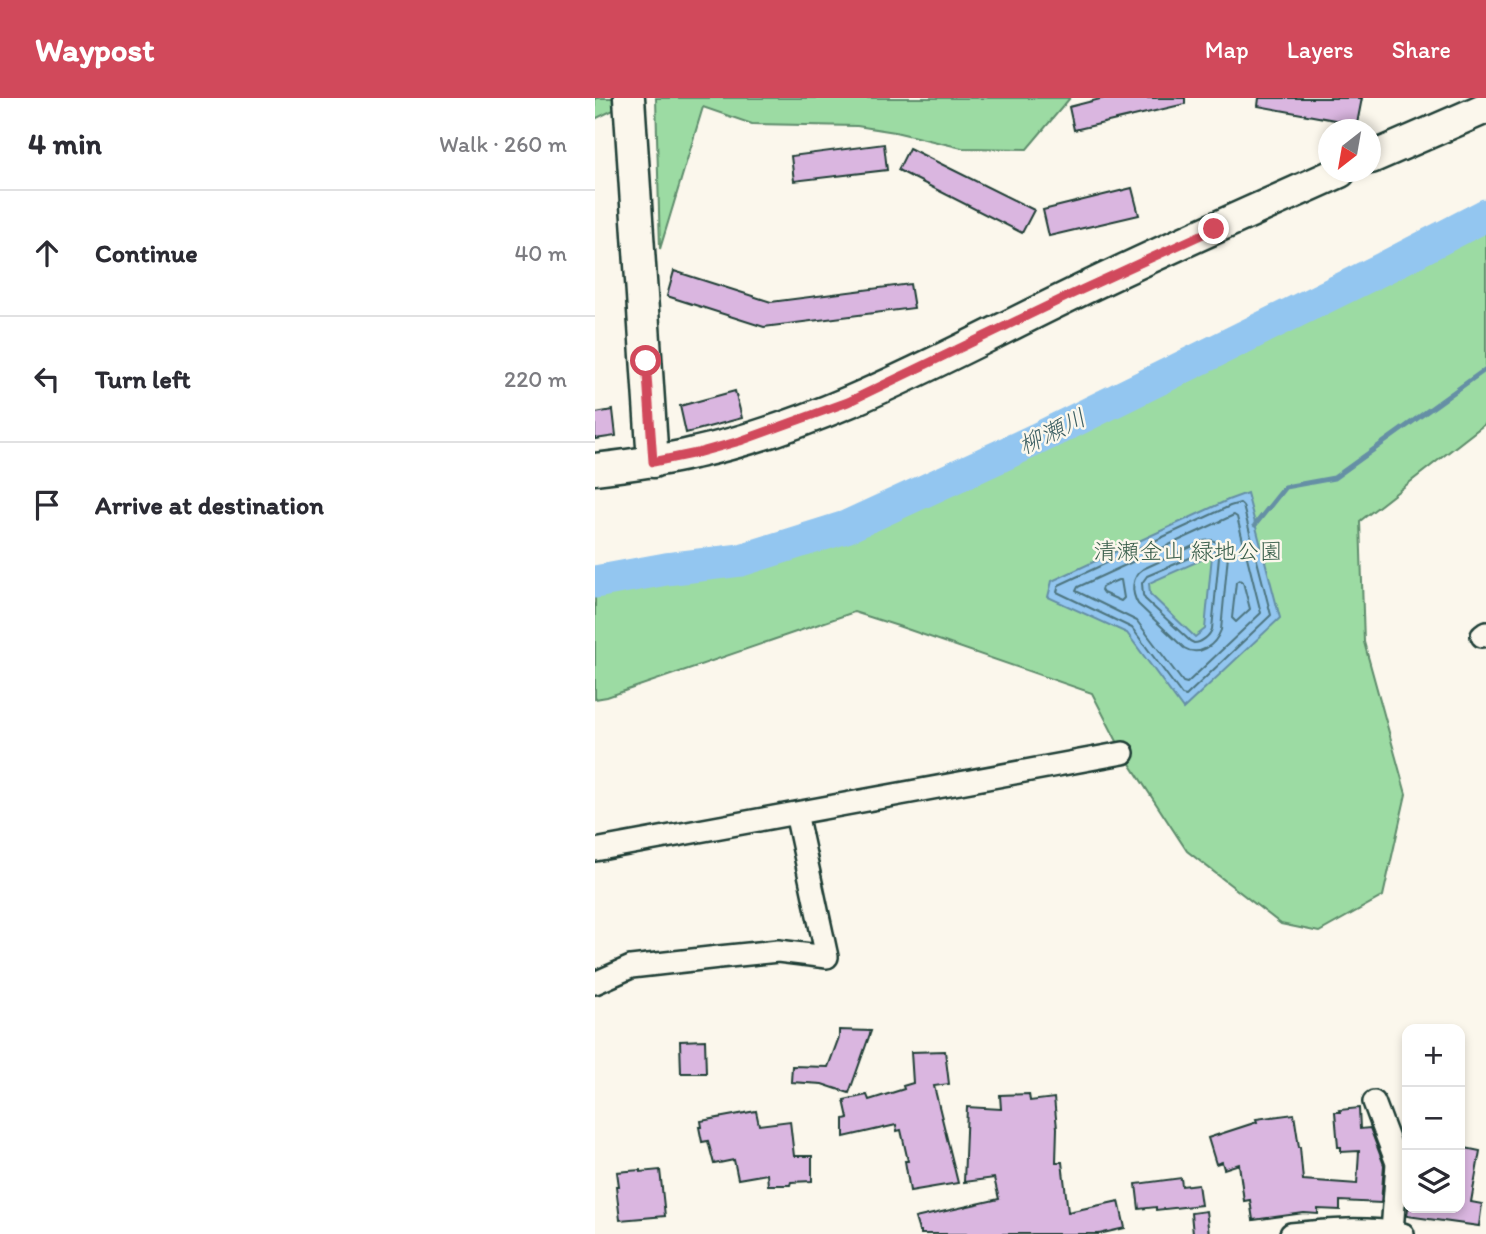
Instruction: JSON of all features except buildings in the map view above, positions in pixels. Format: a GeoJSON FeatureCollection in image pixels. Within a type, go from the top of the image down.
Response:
{"type":"FeatureCollection","features":[{"type":"Feature","properties":{"kind":"street"},"geometry":{"type":"LineString","coordinates":[[629,98],[653,462]]}},
{"type":"Feature","properties":{"kind":"street"},"geometry":{"type":"LineString","coordinates":[[1381,153],[1486,108]]}},
{"type":"Feature","properties":{"kind":"street"},"geometry":{"type":"LineString","coordinates":[[595,470],[697,453],[740,441],[848,402],[1080,291],[1318,182]]}},
{"type":"Feature","properties":{"kind":"street"},"geometry":{"type":"LineString","coordinates":[[595,850],[1123,753]]}},
{"type":"Feature","properties":{"kind":"street"},"geometry":{"type":"LineString","coordinates":[[595,984],[631,967],[778,951],[827,957],[796,813]]}},
{"type":"Feature","properties":{"kind":"street"},"geometry":{"type":"LineString","coordinates":[[1291,1234],[1330,1229],[1398,1233],[1397,1163],[1374,1102]]}},
{"type":"Feature","properties":{"kind":"green space"},"geometry":{"type":"Polygon","coordinates":[[[595,98],[638,98],[595,119],[595,98]]]}},
{"type":"Feature","properties":{"kind":"green space"},"geometry":{"type":"Polygon","coordinates":[[[656,98],[1070,98],[1027,149],[962,148],[857,126],[752,124],[703,107],[660,249],[656,98]]]}},
{"type":"Feature","properties":{"kind":"green space","name":"清瀬金山 緑地公園"},"geometry":{"type":"Polygon","coordinates":[[[1486,216],[1486,423],[1360,521],[1364,642],[1406,794],[1383,896],[1319,932],[1281,924],[1187,851],[1123,753],[1092,693],[898,626],[854,612],[595,699],[595,585],[741,560],[846,527],[1486,216]]]}},
{"type":"Feature","properties":{"kind":"water"},"geometry":{"type":"Polygon","coordinates":[[[1247,493],[1280,618],[1183,709],[1127,633],[1048,597],[1052,581],[1247,493]],[[1212,555],[1149,583],[1150,594],[1195,637],[1205,629],[1212,555]]]}},
{"type":"Feature","properties":{"kind":"waterway","name":"柳瀬川"},"geometry":{"type":"LineString","coordinates":[[595,582],[666,569],[741,560],[846,527],[1037,439],[1486,215]]}},
{"type":"Feature","properties":{"kind":"waterway"},"geometry":{"type":"LineString","coordinates":[[1255,525],[1285,487],[1334,478],[1486,369]]}},
{"type":"Feature","properties":{"kind":"route"},"geometry":{"type":"LineString","coordinates":[[646,361],[653,462],[740,441],[848,402],[1214,229]]}}]}
